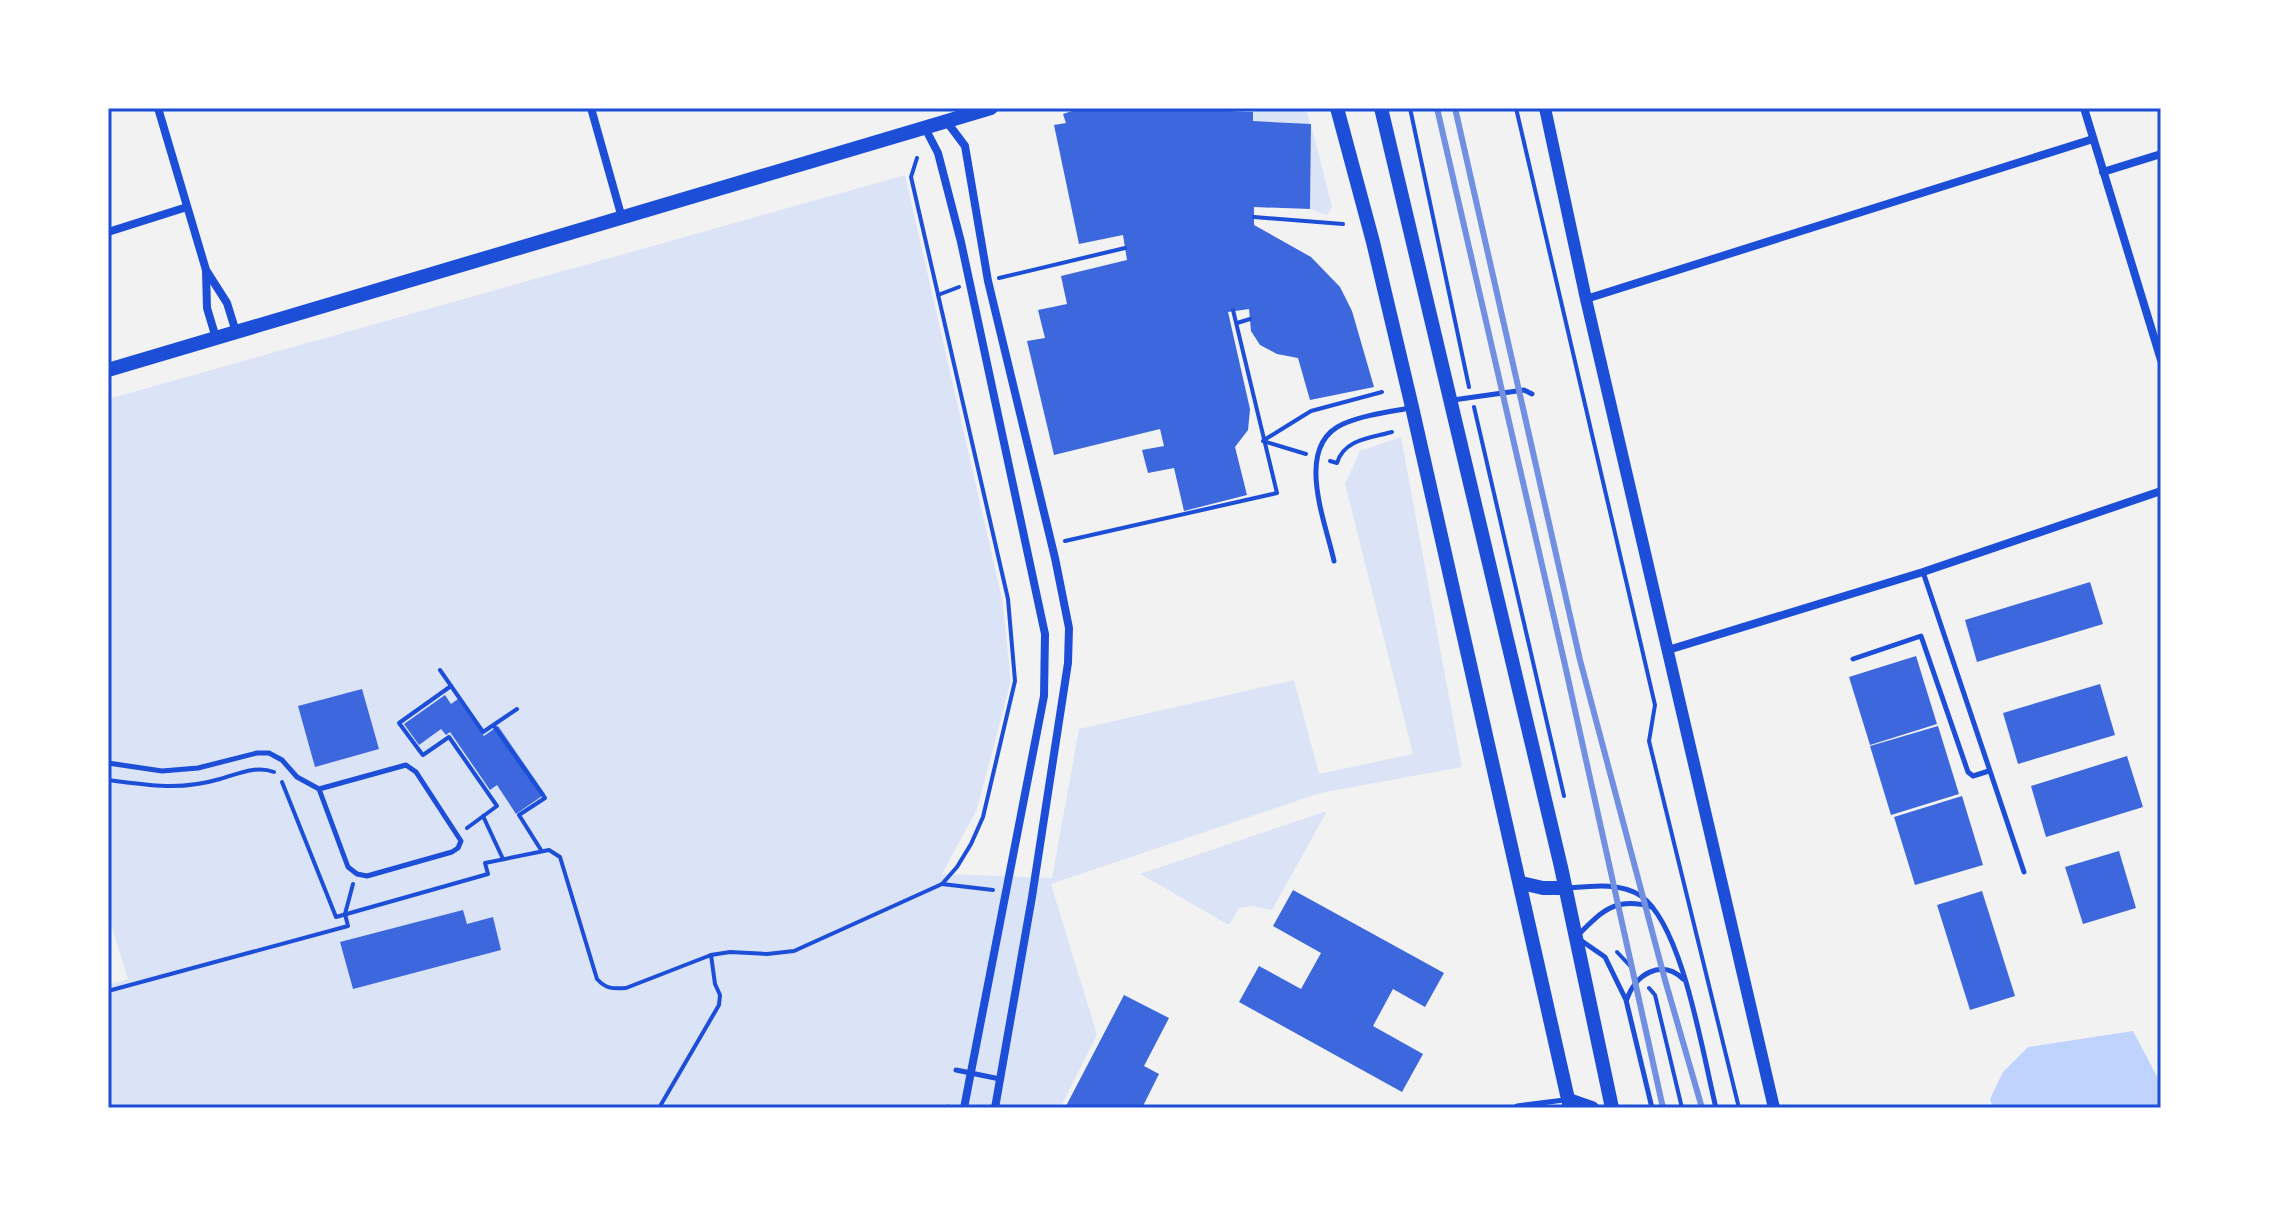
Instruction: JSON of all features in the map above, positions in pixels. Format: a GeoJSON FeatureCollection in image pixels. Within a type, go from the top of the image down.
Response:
{"type":"FeatureCollection","features":[{"type":"Feature","properties":{"kind":"main road"},"geometry":{"type":"LineString","coordinates":[[108,370],[991,108]]}},
{"type":"Feature","properties":{"kind":"main road"},"geometry":{"type":"LineString","coordinates":[[1337,108],[1412,407],[1570,1104],[1592,1108]]}},
{"type":"Feature","properties":{"kind":"main road"},"geometry":{"type":"LineString","coordinates":[[1381,108],[1565,888],[1612,1108]]}},
{"type":"Feature","properties":{"kind":"main road"},"geometry":{"type":"LineString","coordinates":[[1521,883],[1543,888],[1565,888]]}},
{"type":"Feature","properties":{"kind":"street"},"geometry":{"type":"LineString","coordinates":[[158,108],[206,270],[207,308],[216,338]]}},
{"type":"Feature","properties":{"kind":"street"},"geometry":{"type":"LineString","coordinates":[[591,108],[622,218]]}},
{"type":"Feature","properties":{"kind":"street"},"geometry":{"type":"LineString","coordinates":[[1545,108],[1586,299],[1774,1108]]}},
{"type":"Feature","properties":{"kind":"street"},"geometry":{"type":"LineString","coordinates":[[2084,108],[2161,360]]}},
{"type":"Feature","properties":{"kind":"street"},"geometry":{"type":"LineString","coordinates":[[947,122],[965,146],[988,281],[1069,628],[1068,663],[1032,897],[995,1108]]}},
{"type":"Feature","properties":{"kind":"street"},"geometry":{"type":"LineString","coordinates":[[925,128],[938,153],[961,242],[1045,634],[1044,696],[964,1108]]}},
{"type":"Feature","properties":{"kind":"street"},"geometry":{"type":"LineString","coordinates":[[1586,299],[2093,139]]}},
{"type":"Feature","properties":{"kind":"street"},"geometry":{"type":"LineString","coordinates":[[2103,172],[2161,154]]}},
{"type":"Feature","properties":{"kind":"street"},"geometry":{"type":"LineString","coordinates":[[108,232],[187,207]]}},
{"type":"Feature","properties":{"kind":"street"},"geometry":{"type":"LineString","coordinates":[[206,270],[227,303],[236,332]]}},
{"type":"Feature","properties":{"kind":"street"},"geometry":{"type":"LineString","coordinates":[[1668,650],[1923,572],[2161,491]]}},
{"type":"Feature","properties":{"kind":"lane"},"geometry":{"type":"LineString","coordinates":[[1452,400],[1524,390],[1532,394]]}},
{"type":"Feature","properties":{"kind":"lane"},"geometry":{"type":"LineString","coordinates":[[1492,394],[1494,402]]}},
{"type":"Feature","properties":{"kind":"lane"},"geometry":{"type":"LineString","coordinates":[[1334,561],[1314,473],[1321,445],[1331,432],[1342,425],[1412,407]]}},
{"type":"Feature","properties":{"kind":"lane"},"geometry":{"type":"LineString","coordinates":[[1923,572],[2024,872]]}},
{"type":"Feature","properties":{"kind":"lane"},"geometry":{"type":"LineString","coordinates":[[1853,659],[1921,636],[1968,772],[1973,776],[1989,771]]}},
{"type":"Feature","properties":{"kind":"lane"},"geometry":{"type":"LineString","coordinates":[[108,763],[162,771],[198,768],[257,753],[269,753],[282,760],[297,777],[319,789],[348,867],[357,874],[367,876],[452,852],[461,841],[411,767],[400,766],[319,789]]}},
{"type":"Feature","properties":{"kind":"lane"},"geometry":{"type":"LineString","coordinates":[[1565,888],[1596,885],[1621,888],[1642,896],[1653,907],[1679,954],[1716,1108]]}},
{"type":"Feature","properties":{"kind":"lane"},"geometry":{"type":"LineString","coordinates":[[1652,1108],[1626,1000],[1605,957],[1576,937],[1614,905],[1653,907]]}},
{"type":"Feature","properties":{"kind":"lane"},"geometry":{"type":"LineString","coordinates":[[1626,1000],[1640,977],[1652,971],[1667,969],[1685,982]]}},
{"type":"Feature","properties":{"kind":"lane"},"geometry":{"type":"LineString","coordinates":[[956,1070],[1000,1079]]}},
{"type":"Feature","properties":{"kind":"lane"},"geometry":{"type":"LineString","coordinates":[[1517,1106],[1570,1104]]}},
{"type":"Feature","properties":{"kind":"path"},"geometry":{"type":"LineString","coordinates":[[1410,108],[1471,397],[1568,810]]}},
{"type":"Feature","properties":{"kind":"path"},"geometry":{"type":"LineString","coordinates":[[1516,108],[1655,705],[1649,741],[1739,1108]]}},
{"type":"Feature","properties":{"kind":"path"},"geometry":{"type":"LineString","coordinates":[[108,780],[163,788],[184,787],[254,769],[273,771],[280,777],[336,917],[488,874],[485,863],[541,850],[555,852],[560,857],[597,979],[604,987],[626,988],[711,955],[794,951],[942,884],[971,844],[989,799],[1015,681],[1008,599],[911,177],[917,158]]}},
{"type":"Feature","properties":{"kind":"path"},"geometry":{"type":"LineString","coordinates":[[1254,217],[1343,224]]}},
{"type":"Feature","properties":{"kind":"path"},"geometry":{"type":"LineString","coordinates":[[997,279],[1125,248]]}},
{"type":"Feature","properties":{"kind":"path"},"geometry":{"type":"LineString","coordinates":[[1058,543],[1277,493],[1233,310]]}},
{"type":"Feature","properties":{"kind":"path"},"geometry":{"type":"LineString","coordinates":[[1236,323],[1250,319]]}},
{"type":"Feature","properties":{"kind":"path"},"geometry":{"type":"LineString","coordinates":[[1263,441],[1311,411],[1382,392]]}},
{"type":"Feature","properties":{"kind":"path"},"geometry":{"type":"LineString","coordinates":[[440,670],[483,732],[517,709]]}},
{"type":"Feature","properties":{"kind":"path"},"geometry":{"type":"LineString","coordinates":[[423,755],[399,723],[451,686]]}},
{"type":"Feature","properties":{"kind":"path"},"geometry":{"type":"LineString","coordinates":[[494,726],[545,798],[519,815],[541,850]]}},
{"type":"Feature","properties":{"kind":"path"},"geometry":{"type":"LineString","coordinates":[[411,767],[449,737],[497,806],[458,834]]}},
{"type":"Feature","properties":{"kind":"path"},"geometry":{"type":"LineString","coordinates":[[483,816],[503,859]]}},
{"type":"Feature","properties":{"kind":"path"},"geometry":{"type":"LineString","coordinates":[[108,991],[348,926],[345,914],[357,874]]}},
{"type":"Feature","properties":{"kind":"path"},"geometry":{"type":"LineString","coordinates":[[1611,946],[1655,995],[1682,1108]]}},
{"type":"Feature","properties":{"kind":"path"},"geometry":{"type":"LineString","coordinates":[[659,1108],[719,1005],[720,995],[715,984],[711,955]]}},
{"type":"Feature","properties":{"kind":"shaded area"},"geometry":{"type":"Polygon","coordinates":[[[1229,108],[1306,108],[1310,124],[1253,121],[1229,111],[1229,108]]]}},
{"type":"Feature","properties":{"kind":"shaded area"},"geometry":{"type":"Polygon","coordinates":[[[1311,124],[1332,207],[1327,215],[1310,209],[1311,124]]]}},
{"type":"Feature","properties":{"kind":"shaded area"},"geometry":{"type":"Polygon","coordinates":[[[905,175],[1002,599],[1011,681],[977,809],[942,874],[1052,878],[1079,729],[1294,680],[1319,774],[1413,754],[1345,484],[1360,451],[1401,437],[1462,767],[1320,793],[1051,884],[1097,1035],[1060,1108],[108,1108],[108,985],[128,979],[108,915],[108,399],[905,175]]]}},
{"type":"Feature","properties":{"kind":"shaded area"},"geometry":{"type":"Polygon","coordinates":[[[1327,811],[1272,910],[1252,906],[1239,908],[1229,925],[1140,874],[1327,811]]]}},
{"type":"Feature","properties":{"kind":"water"},"geometry":{"type":"Polygon","coordinates":[[[2133,1031],[2161,1084],[2161,1108],[1993,1108],[1990,1099],[2003,1072],[2028,1047],[2133,1031]]]}},
{"type":"Feature","properties":{"kind":"building"},"geometry":{"type":"Polygon","coordinates":[[[1081,108],[1203,108],[1253,112],[1253,121],[1311,124],[1310,209],[1254,207],[1254,225],[1311,257],[1340,287],[1352,311],[1374,387],[1310,400],[1298,358],[1277,354],[1260,345],[1251,331],[1249,309],[1228,312],[1250,409],[1248,430],[1235,447],[1247,495],[1184,511],[1174,468],[1148,473],[1142,450],[1164,446],[1160,429],[1054,455],[1027,341],[1045,338],[1038,310],[1067,304],[1061,276],[1127,260],[1123,235],[1079,244],[1054,125],[1066,123],[1063,114],[1081,108]]]}},
{"type":"Feature","properties":{"kind":"building"},"geometry":{"type":"Polygon","coordinates":[[[2090,582],[2103,624],[1977,662],[1965,620],[2090,582]]]}},
{"type":"Feature","properties":{"kind":"building"},"geometry":{"type":"Polygon","coordinates":[[[1916,656],[1937,724],[1870,745],[1849,677],[1916,656]]]}},
{"type":"Feature","properties":{"kind":"building"},"geometry":{"type":"Polygon","coordinates":[[[2100,684],[2115,735],[2018,764],[2003,713],[2100,684]]]}},
{"type":"Feature","properties":{"kind":"building"},"geometry":{"type":"Polygon","coordinates":[[[362,689],[379,749],[315,767],[298,706],[362,689]]]}},
{"type":"Feature","properties":{"kind":"building"},"geometry":{"type":"Polygon","coordinates":[[[445,695],[451,704],[458,699],[484,736],[498,726],[545,794],[516,814],[497,785],[490,790],[450,732],[446,735],[441,729],[419,745],[404,724],[445,695]]]}},
{"type":"Feature","properties":{"kind":"building"},"geometry":{"type":"Polygon","coordinates":[[[1938,726],[1959,794],[1891,815],[1870,746],[1938,726]]]}},
{"type":"Feature","properties":{"kind":"building"},"geometry":{"type":"Polygon","coordinates":[[[2127,756],[2143,807],[2046,837],[2031,786],[2127,756]]]}},
{"type":"Feature","properties":{"kind":"building"},"geometry":{"type":"Polygon","coordinates":[[[1962,796],[1983,865],[1915,885],[1894,817],[1962,796]]]}},
{"type":"Feature","properties":{"kind":"building"},"geometry":{"type":"Polygon","coordinates":[[[2119,851],[2136,908],[2083,924],[2065,867],[2119,851]]]}},
{"type":"Feature","properties":{"kind":"building"},"geometry":{"type":"Polygon","coordinates":[[[1293,890],[1444,973],[1425,1007],[1393,989],[1373,1026],[1423,1054],[1402,1092],[1239,1002],[1259,966],[1301,989],[1321,953],[1273,926],[1293,890]]]}},
{"type":"Feature","properties":{"kind":"building"},"geometry":{"type":"Polygon","coordinates":[[[1982,891],[2015,996],[1970,1010],[1937,905],[1982,891]]]}},
{"type":"Feature","properties":{"kind":"building"},"geometry":{"type":"Polygon","coordinates":[[[463,910],[467,924],[493,917],[501,950],[353,989],[340,942],[463,910]]]}},
{"type":"Feature","properties":{"kind":"building"},"geometry":{"type":"Polygon","coordinates":[[[1124,995],[1169,1018],[1144,1066],[1159,1074],[1142,1108],[1065,1108],[1124,995]]]}},
{"type":"Feature","properties":{"kind":"railway"},"geometry":{"type":"LineString","coordinates":[[1437,108],[1663,1108]]}},
{"type":"Feature","properties":{"kind":"railway"},"geometry":{"type":"LineString","coordinates":[[1455,108],[1580,660],[1702,1108]]}}]}
